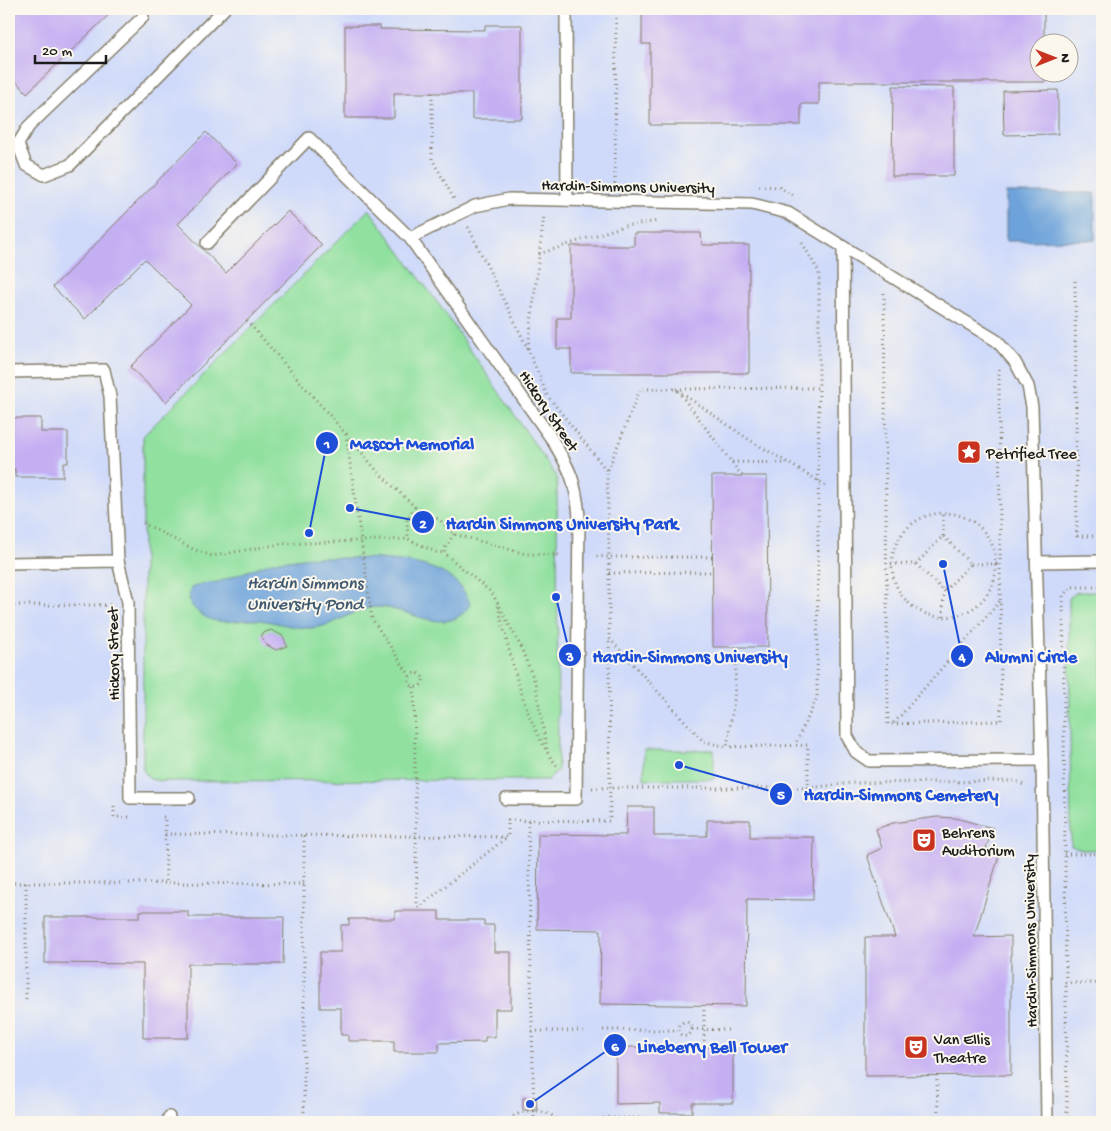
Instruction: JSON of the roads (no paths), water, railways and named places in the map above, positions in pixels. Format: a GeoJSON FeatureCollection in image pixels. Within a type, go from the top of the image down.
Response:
{"type":"FeatureCollection","features":[{"type":"Feature","properties":{"kind":"lane"},"geometry":{"type":"LineString","coordinates":[[143,18],[29,126],[18,144],[26,164],[44,174],[70,164],[224,9]]}},
{"type":"Feature","properties":{"kind":"lane"},"geometry":{"type":"LineString","coordinates":[[566,9],[567,200]]}},
{"type":"Feature","properties":{"kind":"lane","name":"Hickory Street"},"geometry":{"type":"LineString","coordinates":[[207,243],[309,138],[410,238],[552,438],[567,464],[576,488],[579,556],[576,799],[506,799]]}},
{"type":"Feature","properties":{"kind":"lane","name":"Hardin-Simmons University"},"geometry":{"type":"LineString","coordinates":[[410,238],[475,206],[509,199],[752,204],[788,213],[919,291],[997,341],[1015,362],[1028,386],[1032,407],[1042,760],[1048,1122]]}},
{"type":"Feature","properties":{"kind":"lane"},"geometry":{"type":"LineString","coordinates":[[844,248],[847,736],[856,752],[869,761],[1042,760]]}},
{"type":"Feature","properties":{"kind":"lane"},"geometry":{"type":"LineString","coordinates":[[9,372],[104,370],[110,396],[118,561],[9,563]]}},
{"type":"Feature","properties":{"kind":"lane","name":"Hickory Street"},"geometry":{"type":"LineString","coordinates":[[118,561],[128,602],[130,798],[189,798]]}},
{"type":"Feature","properties":{"kind":"lane"},"geometry":{"type":"LineString","coordinates":[[1037,562],[1102,561]]}},
{"type":"Feature","properties":{"kind":"water"},"geometry":{"type":"Polygon","coordinates":[[[1006,193],[1095,193],[1095,240],[1006,241],[1006,193]]]}},
{"type":"Feature","properties":{"kind":"water","name":"Hardin Simmons University Pond"},"geometry":{"type":"Polygon","coordinates":[[[311,557],[376,559],[401,561],[424,566],[444,574],[460,586],[470,604],[461,615],[451,620],[427,619],[388,608],[376,607],[361,610],[326,625],[304,628],[259,620],[228,622],[212,620],[200,614],[188,600],[191,588],[202,584],[218,582],[272,562],[311,557]]]}},
{"type":"Feature","properties":{"kind":"place","name":"Petrified Tree"},"geometry":{"type":"Point","coordinates":[969,452]}},
{"type":"Feature","properties":{"kind":"place","name":"Hardin Simmons University Park"},"geometry":{"type":"Point","coordinates":[350,508]}},
{"type":"Feature","properties":{"kind":"place","name":"Mascot Memorial"},"geometry":{"type":"Point","coordinates":[309,533]}},
{"type":"Feature","properties":{"kind":"place","name":"Alumni Circle"},"geometry":{"type":"Point","coordinates":[943,564]}},
{"type":"Feature","properties":{"kind":"place","name":"Hardin-Simmons University"},"geometry":{"type":"Point","coordinates":[556,597]}},
{"type":"Feature","properties":{"kind":"place","name":"Hardin-Simmons Cemetery"},"geometry":{"type":"Point","coordinates":[679,765]}},
{"type":"Feature","properties":{"kind":"place","name":"Behrens Auditorium"},"geometry":{"type":"Point","coordinates":[924,840]}},
{"type":"Feature","properties":{"kind":"place","name":"Van Ellis Theatre"},"geometry":{"type":"Point","coordinates":[916,1047]}},
{"type":"Feature","properties":{"kind":"place","name":"Lineberry Bell Tower"},"geometry":{"type":"Point","coordinates":[530,1104]}}]}
